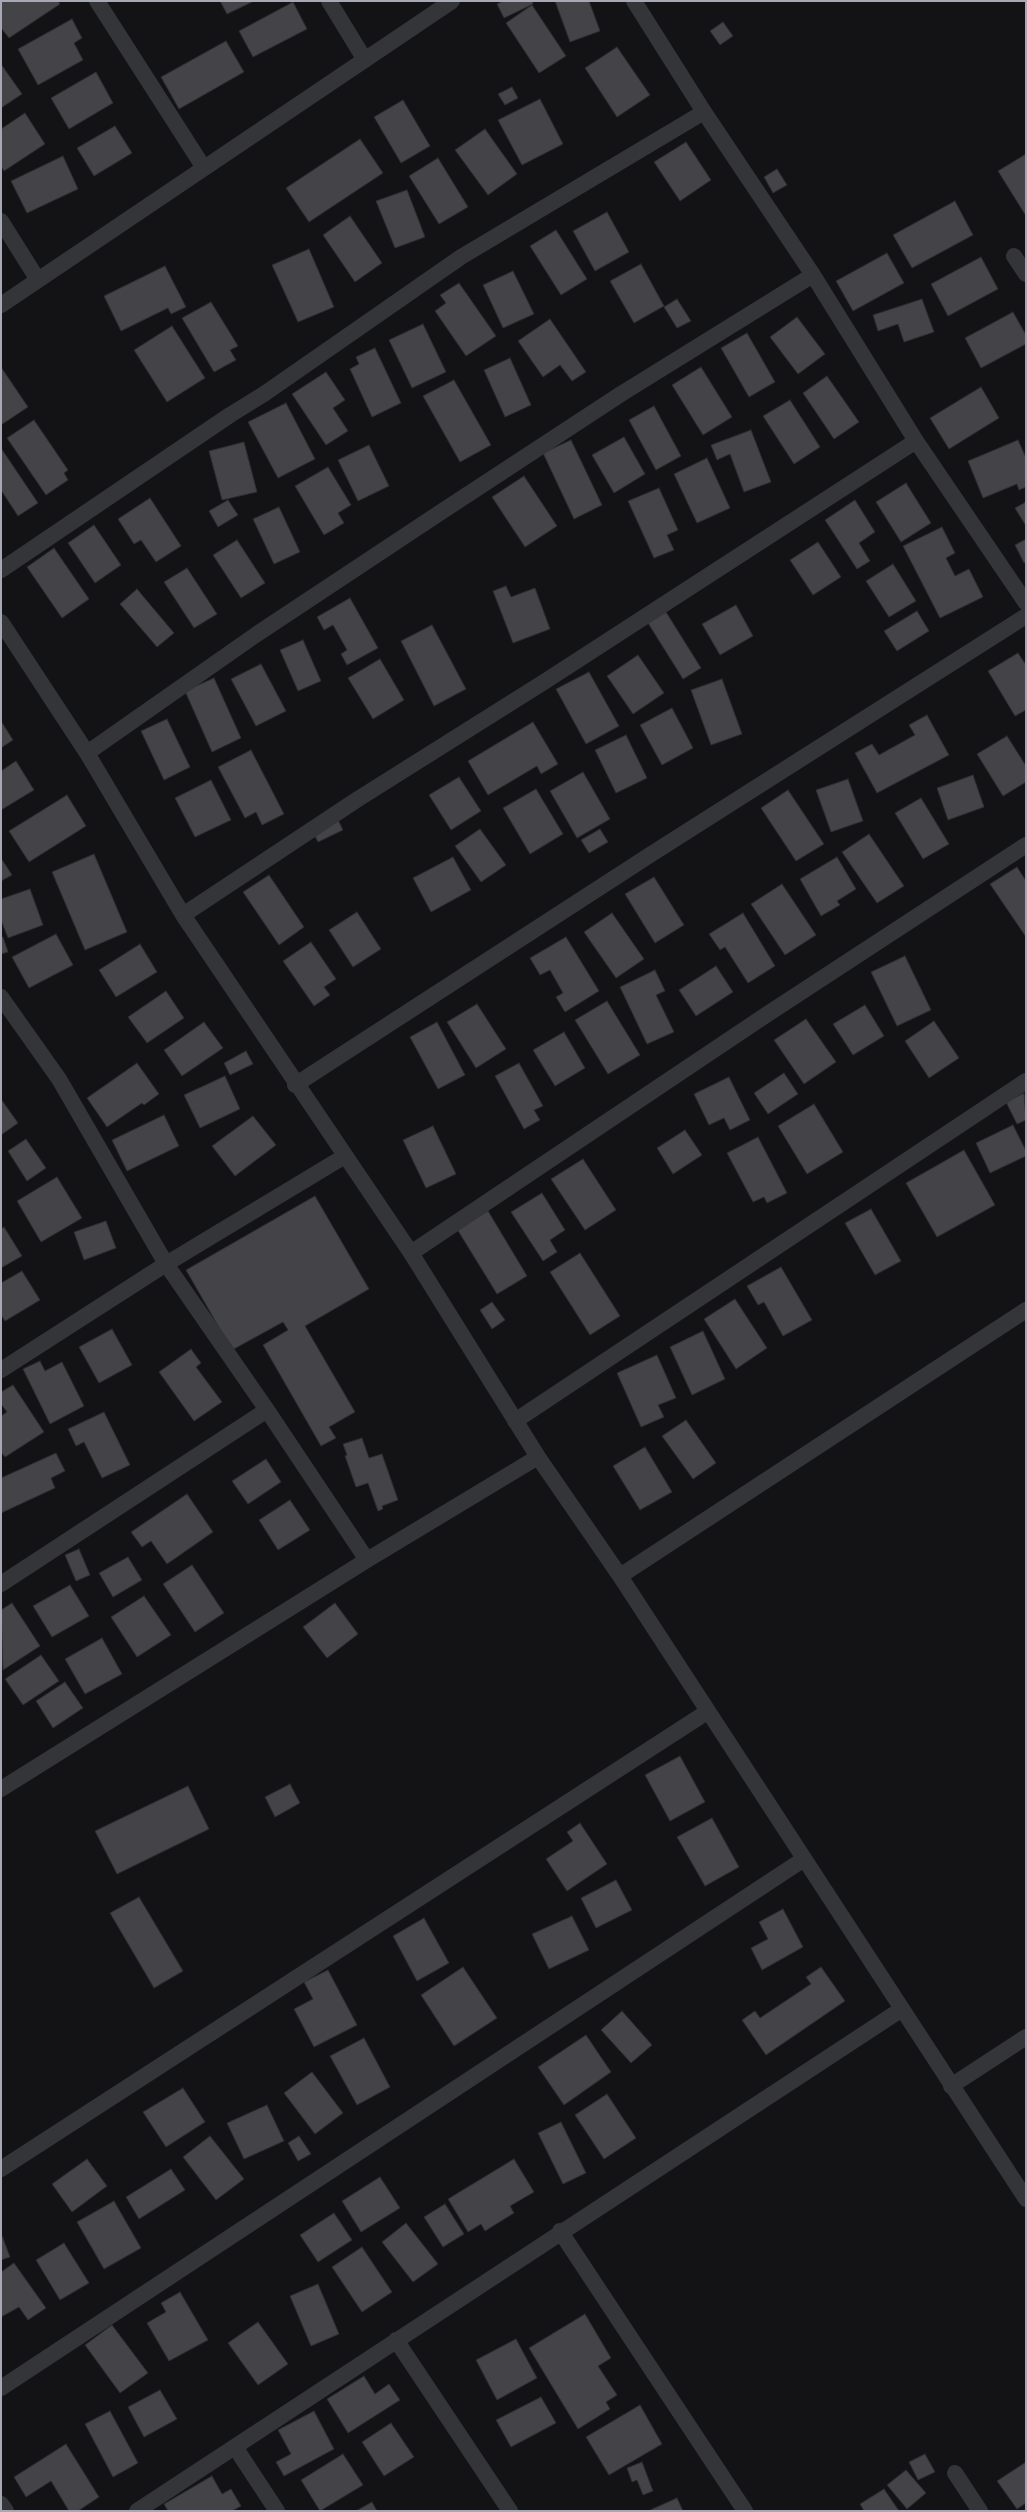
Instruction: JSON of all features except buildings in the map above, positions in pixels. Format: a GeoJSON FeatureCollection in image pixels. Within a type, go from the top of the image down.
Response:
{"type":"FeatureCollection","features":[{"type":"Feature","properties":{"kind":"street"},"geometry":{"type":"LineString","coordinates":[[97,1],[204,168]]}},
{"type":"Feature","properties":{"kind":"street"},"geometry":{"type":"LineString","coordinates":[[328,1],[365,60]]}},
{"type":"Feature","properties":{"kind":"street"},"geometry":{"type":"LineString","coordinates":[[1,304],[452,1]]}},
{"type":"Feature","properties":{"kind":"street"},"geometry":{"type":"LineString","coordinates":[[634,1],[704,112],[813,275],[916,441],[1026,603]]}},
{"type":"Feature","properties":{"kind":"street"},"geometry":{"type":"LineString","coordinates":[[1,570],[230,415],[280,384],[461,257],[704,112]]}},
{"type":"Feature","properties":{"kind":"street"},"geometry":{"type":"LineString","coordinates":[[1,222],[38,280]]}},
{"type":"Feature","properties":{"kind":"street"},"geometry":{"type":"LineString","coordinates":[[1014,256],[1026,274]]}},
{"type":"Feature","properties":{"kind":"street"},"geometry":{"type":"LineString","coordinates":[[87,753],[257,634],[430,519],[621,394],[813,275]]}},
{"type":"Feature","properties":{"kind":"street"},"geometry":{"type":"LineString","coordinates":[[183,915],[916,441]]}},
{"type":"Feature","properties":{"kind":"street"},"geometry":{"type":"LineString","coordinates":[[295,1085],[669,842],[1026,616]]}},
{"type":"Feature","properties":{"kind":"street"},"geometry":{"type":"LineString","coordinates":[[1,622],[87,753],[183,915],[295,1085],[411,1253],[538,1457],[620,1576],[1026,2199]]}},
{"type":"Feature","properties":{"kind":"street"},"geometry":{"type":"LineString","coordinates":[[411,1253],[750,1026],[1026,845]]}},
{"type":"Feature","properties":{"kind":"street"},"geometry":{"type":"LineString","coordinates":[[1,997],[59,1079],[166,1264],[267,1410],[367,1560]]}},
{"type":"Feature","properties":{"kind":"street"},"geometry":{"type":"LineString","coordinates":[[515,1421],[1026,1081]]}},
{"type":"Feature","properties":{"kind":"street"},"geometry":{"type":"LineString","coordinates":[[2,1369],[166,1264],[345,1156]]}},
{"type":"Feature","properties":{"kind":"street"},"geometry":{"type":"LineString","coordinates":[[620,1576],[1026,1310]]}},
{"type":"Feature","properties":{"kind":"street"},"geometry":{"type":"LineString","coordinates":[[1,1584],[267,1410]]}},
{"type":"Feature","properties":{"kind":"street"},"geometry":{"type":"LineString","coordinates":[[1,1789],[367,1560],[538,1457]]}},
{"type":"Feature","properties":{"kind":"street"},"geometry":{"type":"LineString","coordinates":[[1,2169],[707,1712]]}},
{"type":"Feature","properties":{"kind":"street"},"geometry":{"type":"LineString","coordinates":[[1,2388],[804,1859]]}},
{"type":"Feature","properties":{"kind":"street"},"geometry":{"type":"LineString","coordinates":[[137,2511],[560,2231],[902,2009]]}},
{"type":"Feature","properties":{"kind":"street"},"geometry":{"type":"LineString","coordinates":[[951,2086],[1026,2037]]}},
{"type":"Feature","properties":{"kind":"street"},"geometry":{"type":"LineString","coordinates":[[560,2231],[745,2511]]}},
{"type":"Feature","properties":{"kind":"street"},"geometry":{"type":"LineString","coordinates":[[396,2340],[510,2511]]}},
{"type":"Feature","properties":{"kind":"street"},"geometry":{"type":"LineString","coordinates":[[235,2447],[277,2511]]}},
{"type":"Feature","properties":{"kind":"street"},"geometry":{"type":"LineString","coordinates":[[955,2473],[980,2511]]}},
{"type":"Feature","properties":{"kind":"street"},"geometry":{"type":"LineString","coordinates":[[1,2504],[6,2511]]}}]}
